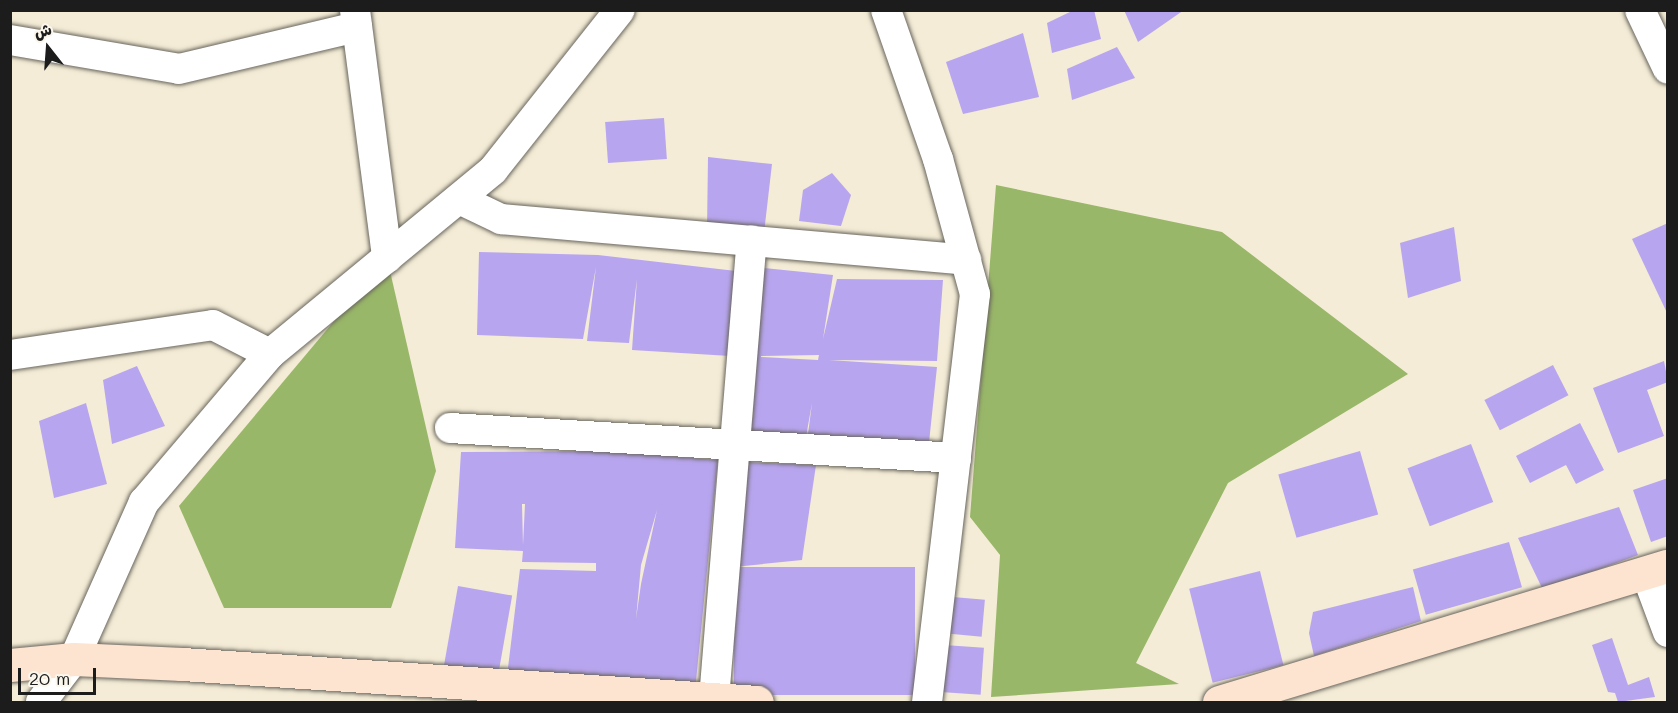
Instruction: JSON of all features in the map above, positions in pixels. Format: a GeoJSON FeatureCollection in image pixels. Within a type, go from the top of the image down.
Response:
{"type":"FeatureCollection","features":[{"type":"Feature","properties":{"kind":"street"},"geometry":{"type":"LineString","coordinates":[[41,702],[74,659],[144,502],[270,354],[493,170],[620,10]]}},
{"type":"Feature","properties":{"kind":"street"},"geometry":{"type":"LineString","coordinates":[[886,10],[938,159],[975,294],[927,702]]}},
{"type":"Feature","properties":{"kind":"street"},"geometry":{"type":"LineString","coordinates":[[1640,10],[1668,69]]}},
{"type":"Feature","properties":{"kind":"street"},"geometry":{"type":"LineString","coordinates":[[10,40],[179,69],[356,19],[387,258]]}},
{"type":"Feature","properties":{"kind":"street"},"geometry":{"type":"LineString","coordinates":[[459,199],[501,219],[966,260]]}},
{"type":"Feature","properties":{"kind":"street"},"geometry":{"type":"LineString","coordinates":[[714,699],[752,242]]}},
{"type":"Feature","properties":{"kind":"street"},"geometry":{"type":"LineString","coordinates":[[10,355],[213,325],[270,354]]}},
{"type":"Feature","properties":{"kind":"street"},"geometry":{"type":"LineString","coordinates":[[450,428],[956,458]]}},
{"type":"Feature","properties":{"kind":"street"},"geometry":{"type":"LineString","coordinates":[[1219,702],[1657,570],[1668,632]]}},
{"type":"Feature","properties":{"kind":"street"},"geometry":{"type":"LineString","coordinates":[[10,665],[74,659],[757,702]]}},
{"type":"Feature","properties":{"kind":"green space"},"geometry":{"type":"Polygon","coordinates":[[[996,185],[1222,232],[1408,374],[1228,483],[1136,663],[1179,684],[991,697],[1000,555],[970,517],[996,185]]]}},
{"type":"Feature","properties":{"kind":"green space"},"geometry":{"type":"Polygon","coordinates":[[[387,258],[436,471],[391,608],[224,608],[179,506],[387,258]]]}},
{"type":"Feature","properties":{"kind":"building"},"geometry":{"type":"Polygon","coordinates":[[[1074,10],[1094,10],[1101,39],[1052,53],[1047,23],[1074,10]]]}},
{"type":"Feature","properties":{"kind":"building"},"geometry":{"type":"Polygon","coordinates":[[[1124,10],[1184,10],[1138,42],[1124,10]]]}},
{"type":"Feature","properties":{"kind":"building"},"geometry":{"type":"Polygon","coordinates":[[[1023,33],[1039,97],[963,114],[946,62],[1023,33]]]}},
{"type":"Feature","properties":{"kind":"building"},"geometry":{"type":"Polygon","coordinates":[[[1117,47],[1135,78],[1072,100],[1067,69],[1117,47]]]}},
{"type":"Feature","properties":{"kind":"building"},"geometry":{"type":"Polygon","coordinates":[[[664,118],[667,159],[608,163],[605,122],[664,118]]]}},
{"type":"Feature","properties":{"kind":"building"},"geometry":{"type":"Polygon","coordinates":[[[708,157],[772,164],[764,233],[707,230],[708,157]]]}},
{"type":"Feature","properties":{"kind":"building"},"geometry":{"type":"Polygon","coordinates":[[[832,173],[851,195],[841,226],[799,221],[803,190],[832,173]]]}},
{"type":"Feature","properties":{"kind":"building"},"geometry":{"type":"Polygon","coordinates":[[[1668,223],[1668,315],[1632,239],[1668,223]]]}},
{"type":"Feature","properties":{"kind":"building"},"geometry":{"type":"Polygon","coordinates":[[[1454,227],[1461,281],[1408,298],[1400,243],[1454,227]]]}},
{"type":"Feature","properties":{"kind":"building"},"geometry":{"type":"Polygon","coordinates":[[[479,252],[598,255],[736,271],[730,356],[632,350],[637,279],[629,343],[587,341],[596,267],[583,339],[477,335],[479,252]]]}},
{"type":"Feature","properties":{"kind":"building"},"geometry":{"type":"Polygon","coordinates":[[[764,268],[833,275],[823,339],[837,279],[943,280],[937,361],[829,360],[937,367],[928,452],[807,442],[812,403],[806,437],[751,436],[764,268]],[[819,355],[761,356],[761,357],[818,360],[819,355]]]}},
{"type":"Feature","properties":{"kind":"building"},"geometry":{"type":"Polygon","coordinates":[[[1664,361],[1668,382],[1647,390],[1664,436],[1618,453],[1593,388],[1664,361]]]}},
{"type":"Feature","properties":{"kind":"building"},"geometry":{"type":"Polygon","coordinates":[[[1553,365],[1568,395],[1500,430],[1484,400],[1553,365]]]}},
{"type":"Feature","properties":{"kind":"building"},"geometry":{"type":"Polygon","coordinates":[[[137,366],[165,426],[112,444],[103,380],[137,366]]]}},
{"type":"Feature","properties":{"kind":"building"},"geometry":{"type":"Polygon","coordinates":[[[86,403],[107,484],[54,498],[39,421],[86,403]]]}},
{"type":"Feature","properties":{"kind":"building"},"geometry":{"type":"Polygon","coordinates":[[[1580,423],[1604,470],[1576,484],[1566,465],[1530,483],[1516,456],[1580,423]]]}},
{"type":"Feature","properties":{"kind":"building"},"geometry":{"type":"Polygon","coordinates":[[[1471,444],[1493,502],[1430,526],[1408,468],[1471,444]]]}},
{"type":"Feature","properties":{"kind":"building"},"geometry":{"type":"Polygon","coordinates":[[[606,451],[718,460],[695,691],[507,676],[520,569],[596,571],[596,563],[522,562],[523,551],[455,548],[461,452],[606,451]],[[522,504],[523,545],[525,504],[522,504]],[[657,510],[641,565],[636,619],[641,584],[657,510]]]}},
{"type":"Feature","properties":{"kind":"building"},"geometry":{"type":"Polygon","coordinates":[[[1360,451],[1378,514],[1296,538],[1278,474],[1360,451]]]}},
{"type":"Feature","properties":{"kind":"building"},"geometry":{"type":"Polygon","coordinates":[[[745,462],[816,465],[802,560],[734,567],[745,462]]]}},
{"type":"Feature","properties":{"kind":"building"},"geometry":{"type":"Polygon","coordinates":[[[1668,478],[1668,536],[1651,542],[1633,490],[1668,478]]]}},
{"type":"Feature","properties":{"kind":"building"},"geometry":{"type":"Polygon","coordinates":[[[1619,507],[1638,555],[1543,590],[1518,538],[1619,507]]]}},
{"type":"Feature","properties":{"kind":"building"},"geometry":{"type":"Polygon","coordinates":[[[1509,542],[1522,587],[1426,615],[1413,570],[1509,542]]]}},
{"type":"Feature","properties":{"kind":"building"},"geometry":{"type":"Polygon","coordinates":[[[734,567],[915,567],[915,695],[734,695],[734,567]]]}},
{"type":"Feature","properties":{"kind":"building"},"geometry":{"type":"Polygon","coordinates":[[[1260,571],[1283,665],[1213,683],[1189,589],[1260,571]]]}},
{"type":"Feature","properties":{"kind":"building"},"geometry":{"type":"Polygon","coordinates":[[[458,586],[512,596],[498,678],[443,669],[458,586]]]}},
{"type":"Feature","properties":{"kind":"building"},"geometry":{"type":"Polygon","coordinates":[[[1413,587],[1421,621],[1314,656],[1309,633],[1313,612],[1413,587]]]}},
{"type":"Feature","properties":{"kind":"building"},"geometry":{"type":"Polygon","coordinates":[[[953,597],[985,600],[982,637],[950,634],[953,597]]]}},
{"type":"Feature","properties":{"kind":"building"},"geometry":{"type":"Polygon","coordinates":[[[1612,638],[1628,685],[1649,677],[1655,697],[1618,702],[1615,693],[1608,692],[1592,645],[1612,638]]]}},
{"type":"Feature","properties":{"kind":"building"},"geometry":{"type":"Polygon","coordinates":[[[944,645],[984,648],[981,695],[941,692],[944,645]]]}}]}
